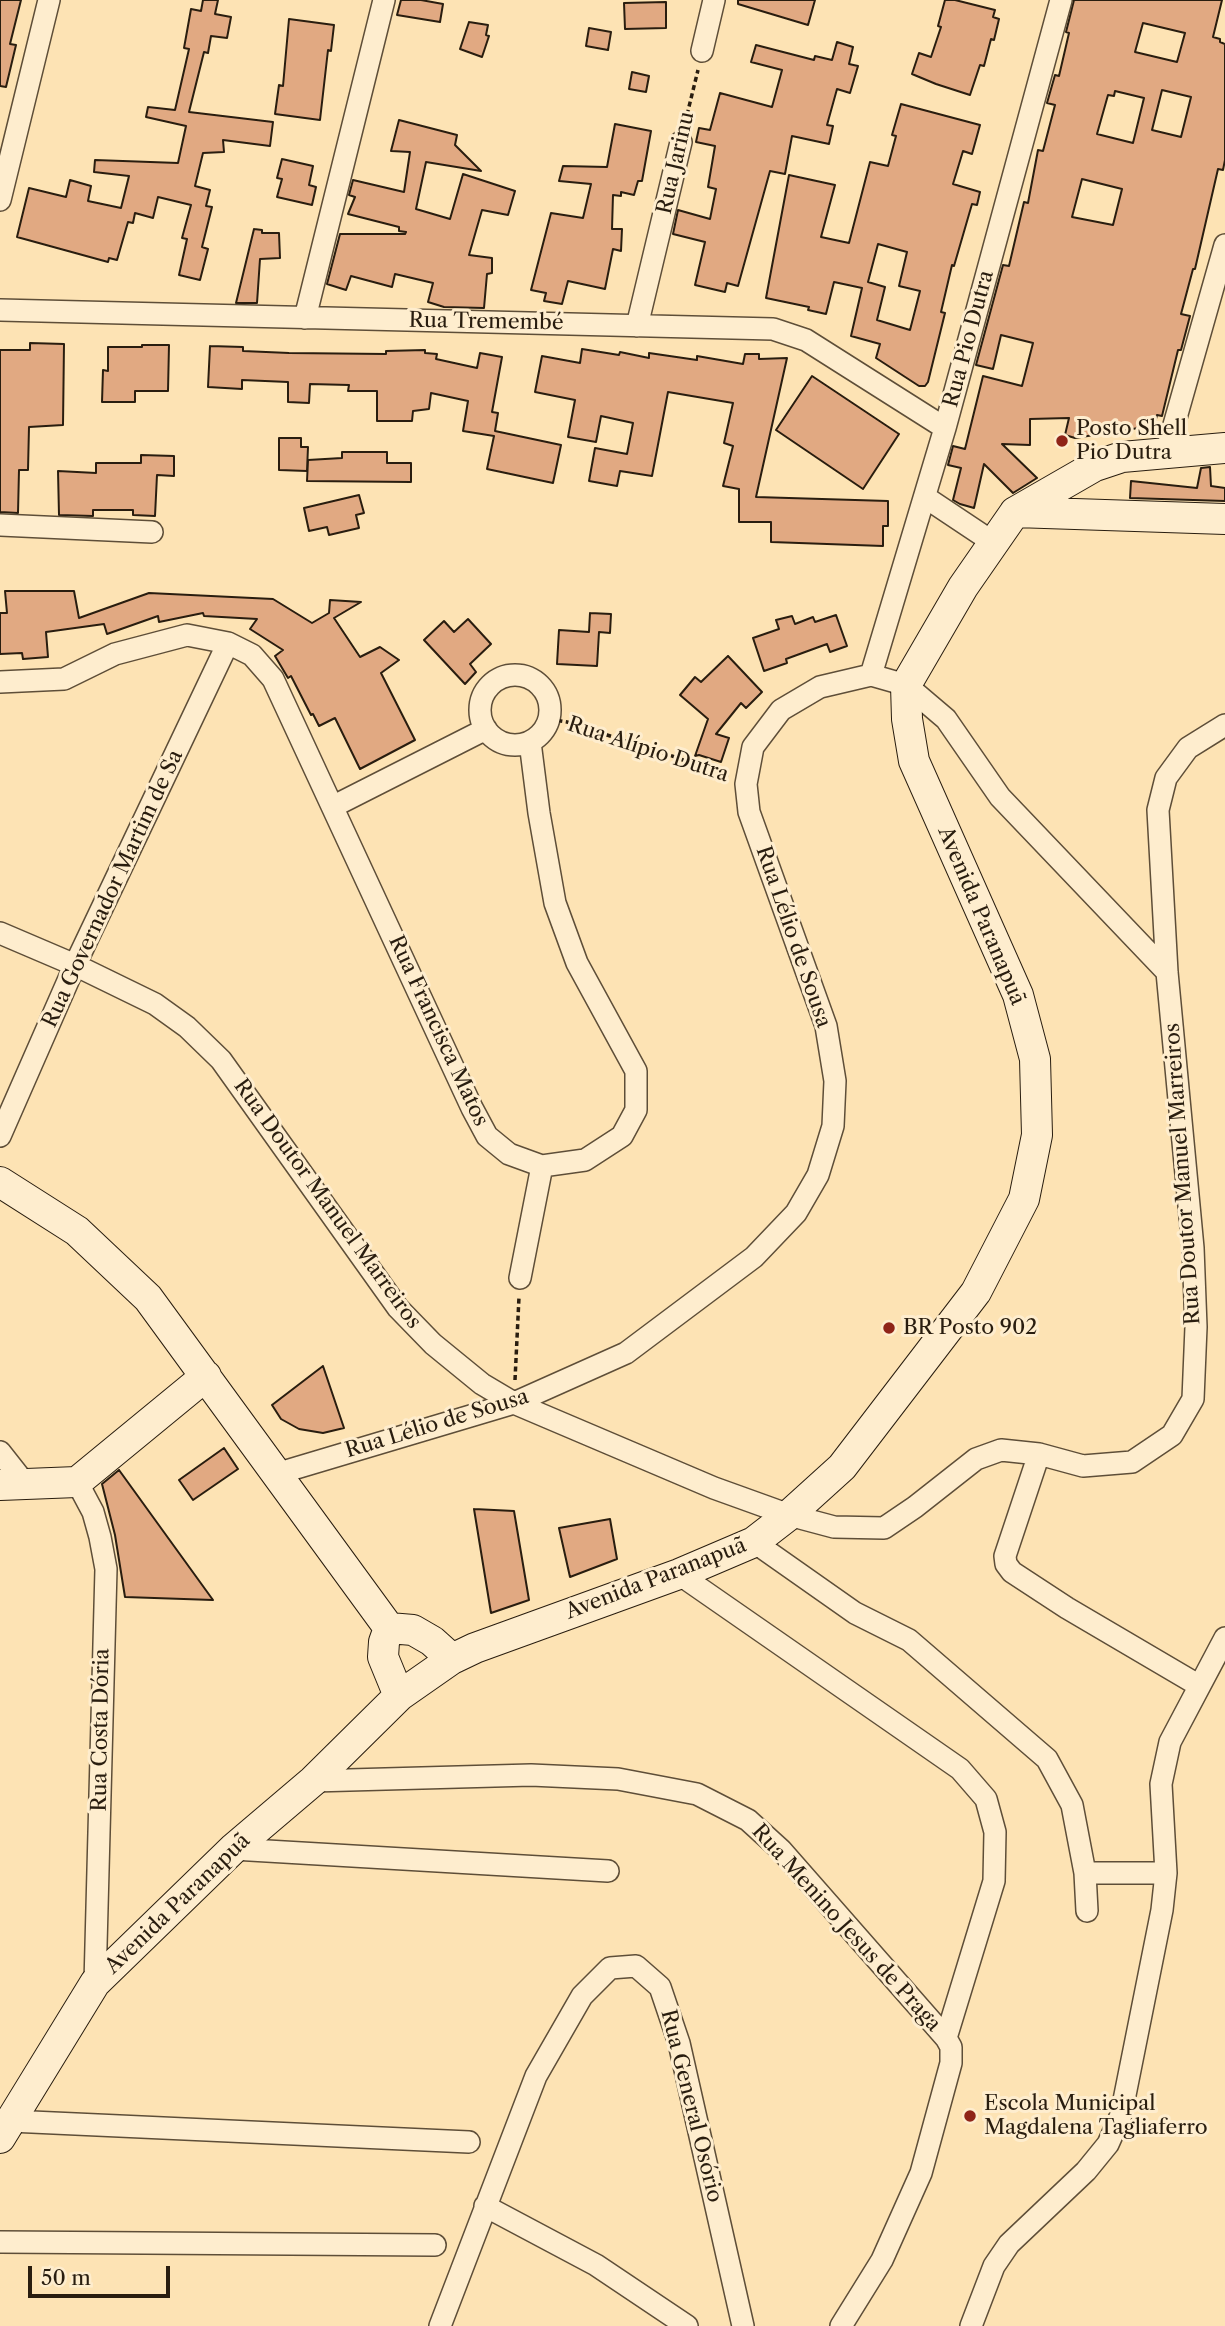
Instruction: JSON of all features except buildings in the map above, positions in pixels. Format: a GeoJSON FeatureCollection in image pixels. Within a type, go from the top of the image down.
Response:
{"type":"FeatureCollection","features":[{"type":"Feature","properties":{"kind":"street"},"geometry":{"type":"LineString","coordinates":[[0,201],[49,0]]}},
{"type":"Feature","properties":{"kind":"street"},"geometry":{"type":"LineString","coordinates":[[305,318],[384,0]]}},
{"type":"Feature","properties":{"kind":"street"},"geometry":{"type":"LineString","coordinates":[[702,51],[714,0]]}},
{"type":"Feature","properties":{"kind":"street","name":"Rua Pio Dutra"},"geometry":{"type":"LineString","coordinates":[[871,675],[945,428],[1061,0]]}},
{"type":"Feature","properties":{"kind":"street","name":"Rua Jarinu"},"geometry":{"type":"LineString","coordinates":[[638,326],[681,142]]}},
{"type":"Feature","properties":{"kind":"street"},"geometry":{"type":"LineString","coordinates":[[1166,453],[1225,245]]}},
{"type":"Feature","properties":{"kind":"street","name":"Rua Tremembé"},"geometry":{"type":"LineString","coordinates":[[0,310],[774,330],[806,340],[945,428]]}},
{"type":"Feature","properties":{"kind":"street"},"geometry":{"type":"LineString","coordinates":[[1167,972],[1000,797],[946,719],[906,685],[963,587],[1015,512],[1095,466],[1122,457],[1225,448]]}},
{"type":"Feature","properties":{"kind":"street"},"geometry":{"type":"LineString","coordinates":[[925,497],[994,543]]}},
{"type":"Feature","properties":{"kind":"street"},"geometry":{"type":"LineString","coordinates":[[1015,512],[1225,519]]}},
{"type":"Feature","properties":{"kind":"street"},"geometry":{"type":"LineString","coordinates":[[0,525],[152,532]]}},
{"type":"Feature","properties":{"kind":"street","name":"Rua Francisca Matos"},"geometry":{"type":"LineString","coordinates":[[0,682],[64,678],[115,654],[187,635],[228,643],[252,655],[273,679],[487,1136],[509,1154],[542,1166],[585,1160],[622,1136],[635,1110],[636,1072],[577,963],[555,903],[530,742]]}},
{"type":"Feature","properties":{"kind":"street","name":"Rua Governador Martim de Sa"},"geometry":{"type":"LineString","coordinates":[[0,1136],[75,965],[228,643]]}},
{"type":"Feature","properties":{"kind":"street"},"geometry":{"type":"LineString","coordinates":[[510,675],[529,677],[538,683],[549,699],[549,719],[538,736],[530,742],[520,745],[501,742],[485,729],[480,710],[485,691],[500,678],[510,675]]}},
{"type":"Feature","properties":{"kind":"street","name":"Rua Lélio de Sousa"},"geometry":{"type":"LineString","coordinates":[[276,1474],[514,1404],[626,1353],[743,1265],[796,1213],[818,1175],[833,1126],[835,1081],[826,1026],[749,812],[746,784],[753,747],[781,710],[820,687],[871,675],[906,685]]}},
{"type":"Feature","properties":{"kind":"street","name":"Avenida Paranapuã"},"geometry":{"type":"LineString","coordinates":[[5,2130],[95,1983],[233,1849],[313,1781],[399,1696],[452,1658],[562,1615],[680,1574],[754,1542],[789,1515],[842,1467],[976,1292],[1024,1199],[1037,1135],[1035,1059],[1018,995],[914,761],[907,719],[906,685]]}},
{"type":"Feature","properties":{"kind":"street","name":"Rua Doutor Manuel Marreiros"},"geometry":{"type":"LineString","coordinates":[[0,933],[75,965],[155,1004],[187,1027],[221,1060],[398,1308],[433,1344],[482,1384],[514,1404],[714,1488],[789,1515],[834,1527],[884,1528],[976,1459],[1002,1450],[1039,1454],[1083,1466],[1132,1462],[1172,1435],[1193,1399],[1196,1327],[1193,1248],[1167,972],[1158,810],[1166,778],[1188,748],[1225,725]]}},
{"type":"Feature","properties":{"kind":"street"},"geometry":{"type":"LineString","coordinates":[[334,806],[485,729]]}},
{"type":"Feature","properties":{"kind":"street"},"geometry":{"type":"LineString","coordinates":[[520,1278],[542,1166]]}},
{"type":"Feature","properties":{"kind":"street"},"geometry":{"type":"LineString","coordinates":[[0,1182],[77,1231],[148,1298],[389,1628],[413,1630],[432,1641],[452,1658]]}},
{"type":"Feature","properties":{"kind":"street"},"geometry":{"type":"LineString","coordinates":[[0,1452],[13,1485],[77,1482],[206,1376]]}},
{"type":"Feature","properties":{"kind":"street"},"geometry":{"type":"LineString","coordinates":[[1039,1454],[1005,1556],[1006,1564],[1012,1572],[1067,1608],[1198,1685]]}},
{"type":"Feature","properties":{"kind":"street","name":"Rua Costa Dória"},"geometry":{"type":"LineString","coordinates":[[77,1482],[93,1512],[106,1569],[95,1983]]}},
{"type":"Feature","properties":{"kind":"street"},"geometry":{"type":"LineString","coordinates":[[754,1542],[855,1613],[909,1640],[1047,1759],[1072,1805],[1085,1874],[1087,1911]]}},
{"type":"Feature","properties":{"kind":"street"},"geometry":{"type":"LineString","coordinates":[[680,1574],[960,1769],[986,1799],[995,1832],[994,1881],[947,2038]]}},
{"type":"Feature","properties":{"kind":"street"},"geometry":{"type":"LineString","coordinates":[[389,1628],[383,1657],[399,1696]]}},
{"type":"Feature","properties":{"kind":"street"},"geometry":{"type":"LineString","coordinates":[[971,2326],[994,2266],[1009,2244],[1086,2171],[1108,2144],[1121,2115],[1162,1910],[1166,1873],[1161,1784],[1170,1742],[1225,1638]]}},
{"type":"Feature","properties":{"kind":"street","name":"Rua Menino Jesus de Praga"},"geometry":{"type":"LineString","coordinates":[[313,1781],[531,1775],[618,1779],[697,1794],[748,1820],[781,1850],[947,2038],[951,2047],[951,2063],[921,2173],[882,2260],[841,2326]]}},
{"type":"Feature","properties":{"kind":"street"},"geometry":{"type":"LineString","coordinates":[[233,1849],[608,1871]]}},
{"type":"Feature","properties":{"kind":"street"},"geometry":{"type":"LineString","coordinates":[[1085,1874],[1166,1873]]}},
{"type":"Feature","properties":{"kind":"street","name":"Rua General Osório"},"geometry":{"type":"LineString","coordinates":[[440,2326],[536,2076],[582,1996],[610,1968],[636,1966],[660,1987],[679,2043],[742,2323]]}},
{"type":"Feature","properties":{"kind":"street"},"geometry":{"type":"LineString","coordinates":[[5,2130],[469,2142]]}},
{"type":"Feature","properties":{"kind":"street"},"geometry":{"type":"LineString","coordinates":[[485,2206],[596,2265],[687,2326]]}},
{"type":"Feature","properties":{"kind":"street"},"geometry":{"type":"LineString","coordinates":[[0,2242],[435,2245]]}},
{"type":"Feature","properties":{"kind":"path","name":"Rua Jarinu"},"geometry":{"type":"LineString","coordinates":[[681,142],[702,51]]}},
{"type":"Feature","properties":{"kind":"path","name":"Rua Alípio Dutra"},"geometry":{"type":"LineString","coordinates":[[549,719],[567,722],[663,753],[746,784]]}},
{"type":"Feature","properties":{"kind":"path"},"geometry":{"type":"LineString","coordinates":[[514,1404],[520,1278]]}},
{"type":"Feature","properties":{"kind":"place","name":"Posto Shell Pio Dutra"},"geometry":{"type":"Point","coordinates":[1062,441]}},
{"type":"Feature","properties":{"kind":"place","name":"BR Posto 902"},"geometry":{"type":"Point","coordinates":[889,1328]}},
{"type":"Feature","properties":{"kind":"place","name":"Escola Municipal Magdalena Tagliaferro"},"geometry":{"type":"Point","coordinates":[970,2116]}}]}
